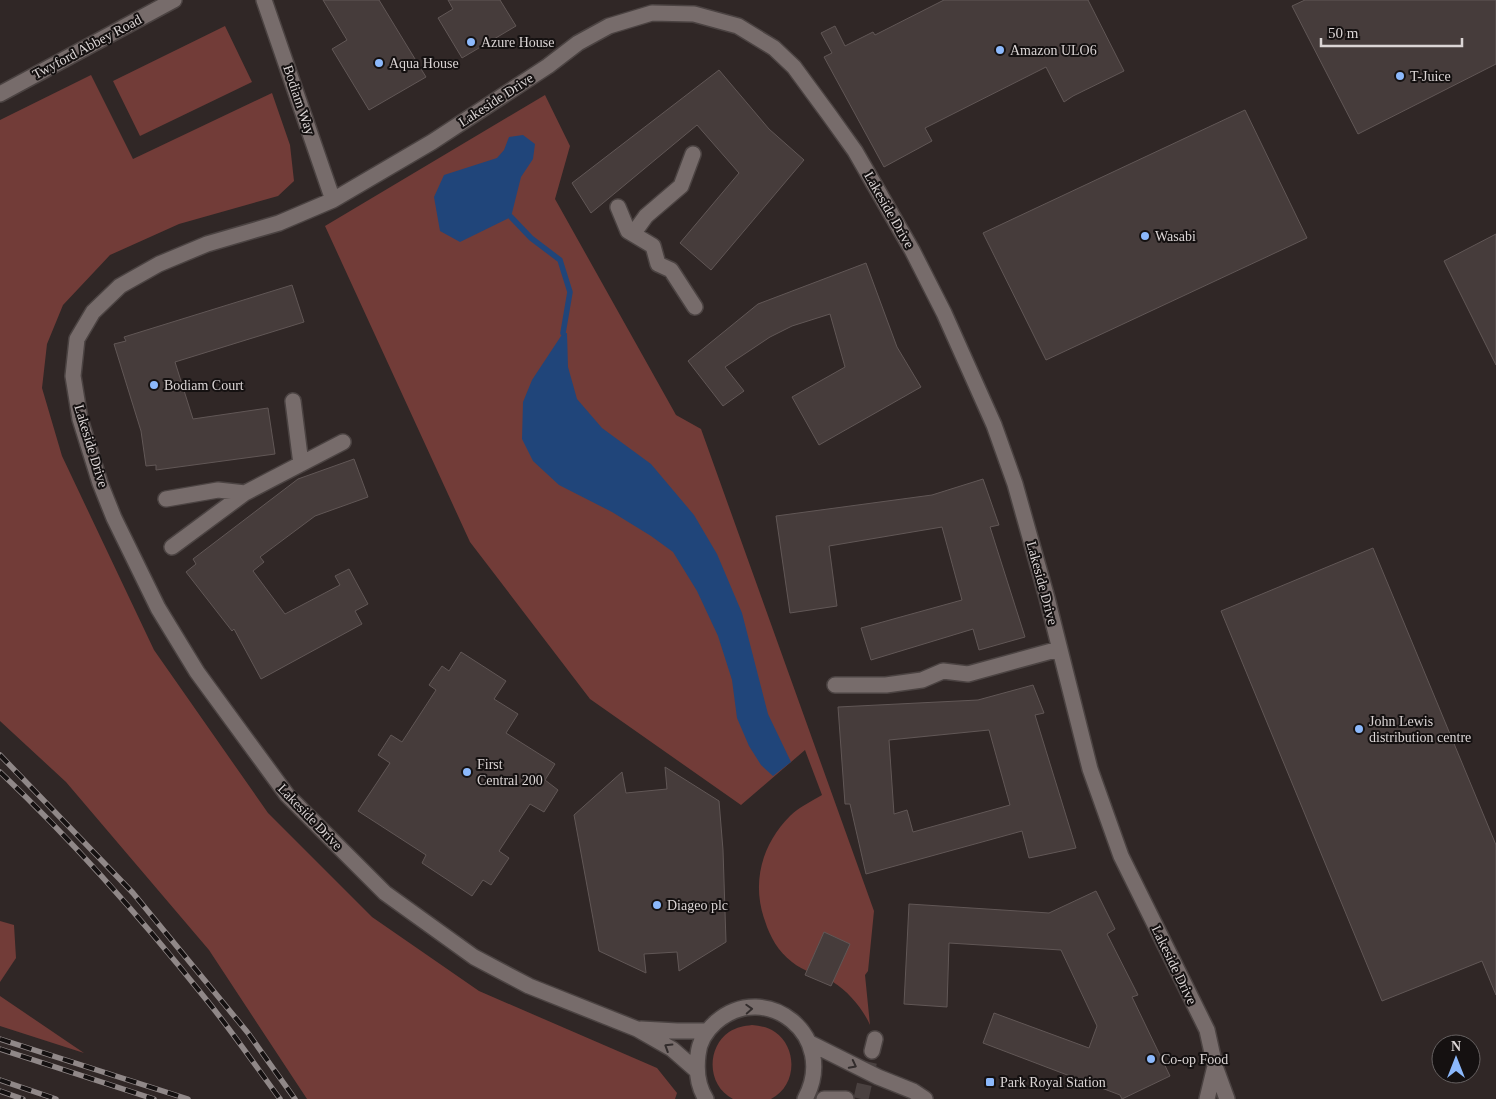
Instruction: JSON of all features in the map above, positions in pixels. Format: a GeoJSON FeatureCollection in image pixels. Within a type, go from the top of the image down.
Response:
{"type":"FeatureCollection","features":[{"type":"Feature","properties":{"kind":"street","name":"Twyford Abbey Road"},"geometry":{"type":"LineString","coordinates":[[0,94],[174,0]]}},
{"type":"Feature","properties":{"kind":"street","name":"Bodiam Way"},"geometry":{"type":"LineString","coordinates":[[264,0],[333,200]]}},
{"type":"Feature","properties":{"kind":"street","name":"Lakeside Drive"},"geometry":{"type":"LineString","coordinates":[[696,1070],[672,1049],[637,1029],[529,986],[474,957],[385,893],[286,795],[197,672],[158,608],[114,518],[100,483],[80,419],[73,376],[77,340],[93,312],[120,286],[159,264],[207,244],[279,223],[333,200],[432,142],[548,66],[578,43],[609,26],[652,13],[694,14],[738,26],[774,48],[794,67],[854,151],[912,250],[944,313],[994,425],[1015,484],[1047,598],[1090,768],[1121,856],[1207,1030],[1215,1066],[1227,1099]]}},
{"type":"Feature","properties":{"kind":"street"},"geometry":{"type":"LineString","coordinates":[[633,234],[646,216],[682,186],[693,154]]}},
{"type":"Feature","properties":{"kind":"street"},"geometry":{"type":"LineString","coordinates":[[618,207],[628,231],[653,246],[658,264],[671,270],[695,307]]}},
{"type":"Feature","properties":{"kind":"street"},"geometry":{"type":"LineString","coordinates":[[293,401],[301,464]]}},
{"type":"Feature","properties":{"kind":"street"},"geometry":{"type":"LineString","coordinates":[[172,547],[245,493],[343,442]]}},
{"type":"Feature","properties":{"kind":"street"},"geometry":{"type":"LineString","coordinates":[[166,499],[218,490],[245,493]]}},
{"type":"Feature","properties":{"kind":"street"},"geometry":{"type":"LineString","coordinates":[[835,685],[886,686],[922,680],[943,671],[968,674],[1059,649]]}},
{"type":"Feature","properties":{"kind":"street"},"geometry":{"type":"LineString","coordinates":[[705,1098],[696,1070],[698,1049],[707,1030],[723,1016],[741,1009],[757,1008],[784,1014],[800,1027],[810,1043],[814,1075],[811,1088],[805,1099]]}},
{"type":"Feature","properties":{"kind":"street","name":"Lakeside Drive"},"geometry":{"type":"LineString","coordinates":[[637,1029],[677,1032],[707,1030]]}},
{"type":"Feature","properties":{"kind":"street"},"geometry":{"type":"LineString","coordinates":[[810,1043],[878,1077],[913,1091],[925,1099]]}},
{"type":"Feature","properties":{"kind":"street","name":"Lakeside Drive"},"geometry":{"type":"LineString","coordinates":[[1207,1099],[1215,1066]]}},
{"type":"Feature","properties":{"kind":"street"},"geometry":{"type":"LineString","coordinates":[[824,1099],[846,1099]]}},
{"type":"Feature","properties":{"kind":"shaded area"},"geometry":{"type":"Polygon","coordinates":[[[225,26],[252,82],[140,136],[113,81],[225,26]]]}},
{"type":"Feature","properties":{"kind":"shaded area"},"geometry":{"type":"Polygon","coordinates":[[[91,75],[133,159],[272,93],[290,145],[294,181],[278,196],[179,224],[110,255],[63,305],[47,344],[42,388],[62,456],[154,650],[268,813],[372,917],[479,991],[657,1068],[677,1093],[675,1099],[307,1099],[209,950],[66,782],[0,721],[0,120],[91,75]]]}},
{"type":"Feature","properties":{"kind":"shaded area"},"geometry":{"type":"Polygon","coordinates":[[[545,95],[570,146],[555,199],[676,415],[701,429],[874,911],[868,971],[865,975],[870,1025],[859,1007],[844,990],[833,982],[796,965],[787,958],[769,933],[761,907],[759,878],[766,852],[772,839],[790,816],[822,795],[805,750],[741,805],[590,699],[470,542],[325,226],[545,95]]]}},
{"type":"Feature","properties":{"kind":"shaded area"},"geometry":{"type":"Polygon","coordinates":[[[0,921],[14,925],[16,958],[0,982],[0,921]]]}},
{"type":"Feature","properties":{"kind":"shaded area"},"geometry":{"type":"Polygon","coordinates":[[[0,996],[84,1053],[0,1026],[0,996]]]}},
{"type":"Feature","properties":{"kind":"shaded area"},"geometry":{"type":"Polygon","coordinates":[[[743,1026],[761,1026],[775,1032],[788,1047],[791,1057],[790,1076],[780,1093],[771,1099],[733,1099],[724,1093],[718,1085],[714,1076],[713,1057],[716,1047],[729,1032],[743,1026]]]}},
{"type":"Feature","properties":{"kind":"water"},"geometry":{"type":"Polygon","coordinates":[[[523,135],[535,144],[533,159],[521,177],[511,217],[460,242],[440,231],[434,197],[444,175],[497,158],[504,150],[509,137],[523,135]]]}},
{"type":"Feature","properties":{"kind":"water"},"geometry":{"type":"Polygon","coordinates":[[[563,333],[567,333],[568,367],[577,399],[602,428],[651,464],[694,515],[717,554],[742,613],[768,714],[791,762],[773,776],[761,765],[749,746],[737,718],[732,680],[718,636],[697,591],[673,552],[612,512],[559,485],[533,461],[522,439],[523,402],[532,380],[563,333]]]}},
{"type":"Feature","properties":{"kind":"building","name":"Aqua House"},"geometry":{"type":"Polygon","coordinates":[[[323,0],[379,0],[426,77],[369,110],[332,49],[347,40],[323,0]]]}},
{"type":"Feature","properties":{"kind":"building","name":"Azure House"},"geometry":{"type":"Polygon","coordinates":[[[448,0],[500,0],[516,26],[462,58],[438,18],[453,9],[448,0]]]}},
{"type":"Feature","properties":{"kind":"building","name":"Amazon ULO6"},"geometry":{"type":"Polygon","coordinates":[[[944,0],[1088,0],[1124,71],[1064,102],[1046,67],[925,128],[932,141],[884,167],[824,57],[832,53],[821,33],[835,26],[845,46],[873,32],[875,35],[944,0]]]}},
{"type":"Feature","properties":{"kind":"building","name":"T-Juice"},"geometry":{"type":"Polygon","coordinates":[[[1305,0],[1496,0],[1496,64],[1358,134],[1292,6],[1305,0]]]}},
{"type":"Feature","properties":{"kind":"building"},"geometry":{"type":"Polygon","coordinates":[[[719,70],[769,129],[804,160],[711,270],[680,243],[739,173],[697,125],[591,213],[572,183],[719,70]]]}},
{"type":"Feature","properties":{"kind":"building","name":"Wasabi"},"geometry":{"type":"Polygon","coordinates":[[[1245,110],[1307,238],[1046,360],[983,233],[1245,110]]]}},
{"type":"Feature","properties":{"kind":"building"},"geometry":{"type":"Polygon","coordinates":[[[1496,234],[1496,365],[1444,261],[1496,234]]]}},
{"type":"Feature","properties":{"kind":"building"},"geometry":{"type":"Polygon","coordinates":[[[866,263],[897,347],[921,387],[819,445],[792,397],[845,367],[830,314],[792,326],[770,337],[725,367],[744,391],[723,406],[688,361],[758,304],[866,263]]]}},
{"type":"Feature","properties":{"kind":"building","name":"Bodiam Court"},"geometry":{"type":"Polygon","coordinates":[[[292,285],[304,322],[175,362],[193,419],[268,408],[275,454],[156,470],[156,465],[146,466],[141,431],[114,344],[126,341],[124,337],[292,285]]]}},
{"type":"Feature","properties":{"kind":"building"},"geometry":{"type":"Polygon","coordinates":[[[354,459],[368,497],[315,516],[260,557],[264,562],[253,571],[285,614],[340,585],[335,576],[349,569],[368,604],[355,611],[362,624],[261,679],[234,629],[232,631],[186,572],[196,564],[193,559],[298,479],[354,459]]]}},
{"type":"Feature","properties":{"kind":"building"},"geometry":{"type":"Polygon","coordinates":[[[983,479],[999,525],[990,527],[1025,637],[979,650],[973,629],[871,660],[861,628],[962,600],[942,527],[829,546],[837,606],[790,613],[776,516],[932,495],[983,479]]]}},
{"type":"Feature","properties":{"kind":"building","name":"John Lewis distribution centre"},"geometry":{"type":"Polygon","coordinates":[[[1373,548],[1496,845],[1496,995],[1482,961],[1382,1001],[1221,611],[1373,548]]]}},
{"type":"Feature","properties":{"kind":"building","name":"First Central 200"},"geometry":{"type":"Polygon","coordinates":[[[461,652],[506,681],[494,699],[518,714],[506,733],[555,764],[545,780],[558,790],[544,812],[530,804],[499,851],[509,858],[491,885],[483,880],[472,896],[422,863],[426,855],[358,811],[390,763],[378,755],[391,735],[402,742],[436,690],[429,685],[442,666],[449,671],[461,652]]]}},
{"type":"Feature","properties":{"kind":"building"},"geometry":{"type":"Polygon","coordinates":[[[1033,685],[1044,713],[1035,715],[1076,848],[1029,858],[1022,831],[866,874],[850,804],[845,804],[838,707],[978,700],[1033,685]],[[989,730],[889,740],[894,814],[907,810],[913,832],[1010,805],[989,730]]]}},
{"type":"Feature","properties":{"kind":"building","name":"Diageo plc"},"geometry":{"type":"Polygon","coordinates":[[[665,767],[719,801],[723,850],[726,942],[679,971],[677,952],[644,954],[646,973],[599,951],[574,815],[622,772],[626,793],[667,789],[665,767]]]}},
{"type":"Feature","properties":{"kind":"building"},"geometry":{"type":"Polygon","coordinates":[[[1096,891],[1115,929],[1107,934],[1138,995],[1132,997],[1170,1076],[1122,1099],[1120,1095],[983,1043],[994,1013],[1089,1048],[1097,1026],[1061,950],[949,943],[947,1007],[904,1004],[909,904],[1049,913],[1096,891]]]}},
{"type":"Feature","properties":{"kind":"building"},"geometry":{"type":"Polygon","coordinates":[[[824,932],[850,944],[831,986],[805,975],[824,932]]]}},
{"type":"Feature","properties":{"kind":"waterway"},"geometry":{"type":"LineString","coordinates":[[511,217],[531,238],[560,260],[570,292],[563,333]]}},
{"type":"Feature","properties":{"kind":"tunnel"},"geometry":{"type":"LineString","coordinates":[[861,1099],[872,1051]]}},
{"type":"Feature","properties":{"kind":"railway"},"geometry":{"type":"LineString","coordinates":[[0,755],[133,893],[248,1033],[295,1099]]}},
{"type":"Feature","properties":{"kind":"railway"},"geometry":{"type":"LineString","coordinates":[[0,772],[81,853],[156,939],[215,1010],[280,1099]]}},
{"type":"Feature","properties":{"kind":"railway"},"geometry":{"type":"LineString","coordinates":[[0,1039],[188,1099]]}},
{"type":"Feature","properties":{"kind":"railway"},"geometry":{"type":"LineString","coordinates":[[0,1049],[154,1099]]}},
{"type":"Feature","properties":{"kind":"railway"},"geometry":{"type":"LineString","coordinates":[[0,1080],[56,1099]]}},
{"type":"Feature","properties":{"kind":"railway"},"geometry":{"type":"LineString","coordinates":[[0,1091],[23,1099]]}},
{"type":"Feature","properties":{"kind":"place","name":"Azure House"},"geometry":{"type":"Point","coordinates":[471,42]}},
{"type":"Feature","properties":{"kind":"place","name":"Amazon ULO6"},"geometry":{"type":"Point","coordinates":[1000,50]}},
{"type":"Feature","properties":{"kind":"place","name":"Aqua House"},"geometry":{"type":"Point","coordinates":[379,63]}},
{"type":"Feature","properties":{"kind":"place","name":"T-Juice"},"geometry":{"type":"Point","coordinates":[1400,76]}},
{"type":"Feature","properties":{"kind":"place","name":"Wasabi"},"geometry":{"type":"Point","coordinates":[1145,236]}},
{"type":"Feature","properties":{"kind":"place","name":"Bodiam Court"},"geometry":{"type":"Point","coordinates":[154,385]}},
{"type":"Feature","properties":{"kind":"place","name":"John Lewis distribution centre"},"geometry":{"type":"Point","coordinates":[1359,729]}},
{"type":"Feature","properties":{"kind":"place","name":"First Central 200"},"geometry":{"type":"Point","coordinates":[467,772]}},
{"type":"Feature","properties":{"kind":"place","name":"Diageo plc"},"geometry":{"type":"Point","coordinates":[657,905]}},
{"type":"Feature","properties":{"kind":"place","name":"Co-op Food"},"geometry":{"type":"Point","coordinates":[1151,1059]}},
{"type":"Feature","properties":{"kind":"place","name":"Park Royal Station"},"geometry":{"type":"Point","coordinates":[990,1082]}}]}
